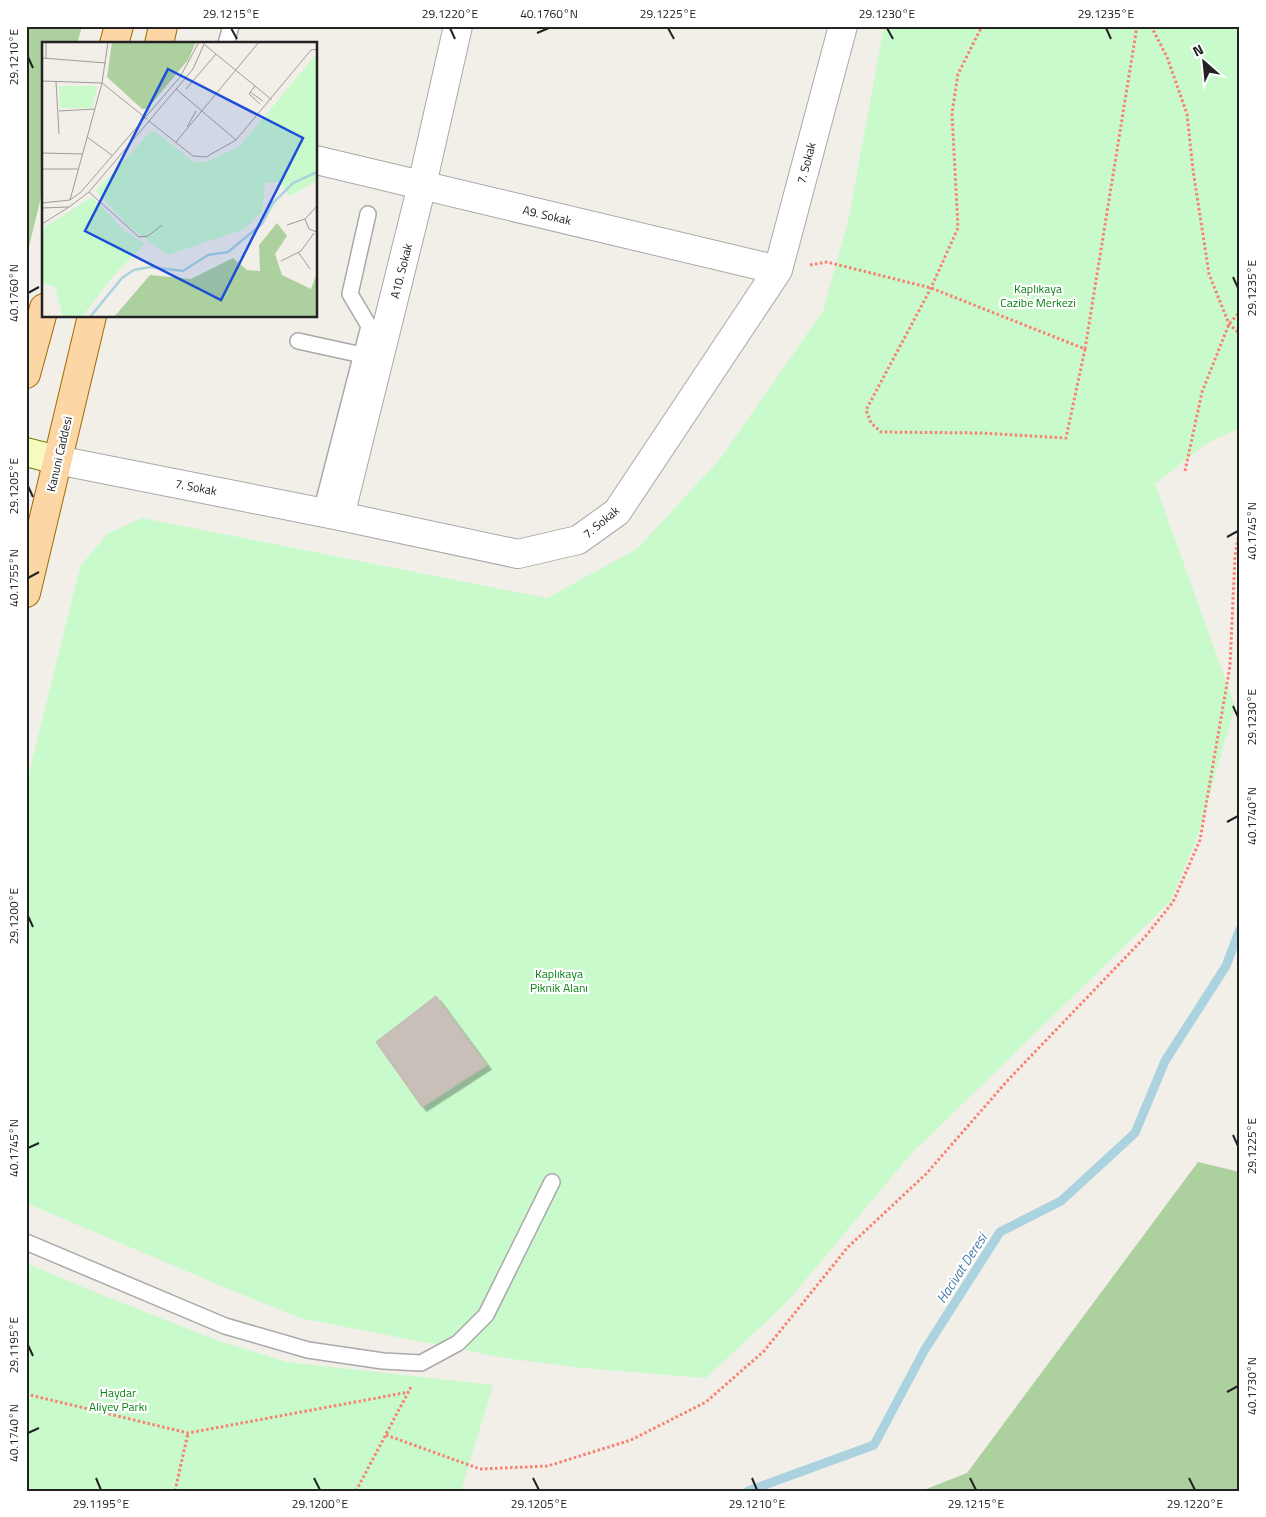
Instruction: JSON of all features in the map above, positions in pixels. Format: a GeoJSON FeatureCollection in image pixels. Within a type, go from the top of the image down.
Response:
{"type":"FeatureCollection","features":[{"type":"Feature","properties":{"kind":"main road"},"geometry":{"type":"LineString","coordinates":[[115,42],[119,26]]}},
{"type":"Feature","properties":{"kind":"main road"},"geometry":{"type":"LineString","coordinates":[[159,42],[163,26]]}},
{"type":"Feature","properties":{"kind":"main road"},"geometry":{"type":"LineString","coordinates":[[26,374],[42,315]]}},
{"type":"Feature","properties":{"kind":"main road","name":"Kanuni Caddesi"},"geometry":{"type":"LineString","coordinates":[[26,593],[92,318]]}},
{"type":"Feature","properties":{"kind":"main road"},"geometry":{"type":"LineString","coordinates":[[26,452],[57,460]]}},
{"type":"Feature","properties":{"kind":"street","name":"A10. Sokak"},"geometry":{"type":"LineString","coordinates":[[330,514],[422,185],[458,26]]}},
{"type":"Feature","properties":{"kind":"street","name":"7. Sokak"},"geometry":{"type":"LineString","coordinates":[[57,460],[330,514],[518,554],[578,540],[617,512],[778,270],[843,26]]}},
{"type":"Feature","properties":{"kind":"street","name":"A9. Sokak"},"geometry":{"type":"LineString","coordinates":[[318,160],[778,270]]}},
{"type":"Feature","properties":{"kind":"lane"},"geometry":{"type":"LineString","coordinates":[[227,42],[232,26]]}},
{"type":"Feature","properties":{"kind":"lane"},"geometry":{"type":"LineString","coordinates":[[330,514],[369,326],[350,294],[368,214]]}},
{"type":"Feature","properties":{"kind":"lane"},"geometry":{"type":"LineString","coordinates":[[298,341],[362,355]]}},
{"type":"Feature","properties":{"kind":"lane"},"geometry":{"type":"LineString","coordinates":[[26,1242],[225,1326],[308,1350],[383,1360],[422,1362],[458,1343],[486,1316],[552,1182]]}},
{"type":"Feature","properties":{"kind":"path"},"geometry":{"type":"LineString","coordinates":[[982,26],[958,74],[952,113],[958,228],[931,288],[866,410],[871,423],[880,432],[981,433],[1066,438],[1086,349],[1137,26]]}},
{"type":"Feature","properties":{"kind":"path"},"geometry":{"type":"LineString","coordinates":[[1151,26],[1167,57],[1188,114],[1193,170],[1208,274],[1229,324],[1240,334]]}},
{"type":"Feature","properties":{"kind":"path"},"geometry":{"type":"LineString","coordinates":[[778,270],[827,262],[931,288],[1086,349]]}},
{"type":"Feature","properties":{"kind":"path"},"geometry":{"type":"LineString","coordinates":[[1185,471],[1202,392],[1229,324],[1240,312]]}},
{"type":"Feature","properties":{"kind":"path"},"geometry":{"type":"LineString","coordinates":[[386,1435],[480,1469],[548,1466],[631,1440],[706,1402],[764,1351],[848,1247],[926,1174],[1008,1080],[1146,937],[1173,902],[1200,840],[1230,666],[1235,556],[1240,527]]}},
{"type":"Feature","properties":{"kind":"path"},"geometry":{"type":"LineString","coordinates":[[26,1394],[188,1433],[409,1392],[356,1491]]}},
{"type":"Feature","properties":{"kind":"path"},"geometry":{"type":"LineString","coordinates":[[175,1491],[188,1433]]}},
{"type":"Feature","properties":{"kind":"green space"},"geometry":{"type":"Polygon","coordinates":[[[26,26],[82,26],[78,42],[42,42],[42,193],[26,259],[26,26]]]}},
{"type":"Feature","properties":{"kind":"green space","name":"Kaplıkaya Piknik Alanı"},"geometry":{"type":"Polygon","coordinates":[[[884,26],[1240,26],[1240,428],[1207,443],[1155,484],[1235,706],[1197,839],[1170,902],[910,1155],[787,1302],[706,1378],[583,1368],[505,1358],[300,1318],[26,1203],[26,785],[80,567],[107,534],[142,518],[547,598],[637,549],[720,459],[823,311],[848,222],[884,26]]]}},
{"type":"Feature","properties":{"kind":"green space"},"geometry":{"type":"Polygon","coordinates":[[[1198,1162],[1240,1172],[1240,1491],[921,1491],[967,1473],[1198,1162]]]}},
{"type":"Feature","properties":{"kind":"green space","name":"Haydar Aliyev Parkı"},"geometry":{"type":"Polygon","coordinates":[[[26,1263],[219,1341],[287,1362],[493,1385],[461,1491],[26,1491],[26,1263]]]}},
{"type":"Feature","properties":{"kind":"building"},"geometry":{"type":"Polygon","coordinates":[[[436,996],[487,1065],[422,1107],[376,1042],[436,996]]]}},
{"type":"Feature","properties":{"kind":"waterway","name":"Hacivat Deresi"},"geometry":{"type":"LineString","coordinates":[[748,1491],[874,1445],[924,1351],[1000,1232],[1061,1201],[1135,1133],[1165,1061],[1226,966],[1240,929]]}},
{"type":"Feature","properties":{"kind":"park label","name":"Kaplıkaya Cazibe Merkezi"},"geometry":{"type":"Point","coordinates":[1038,295]}}]}
